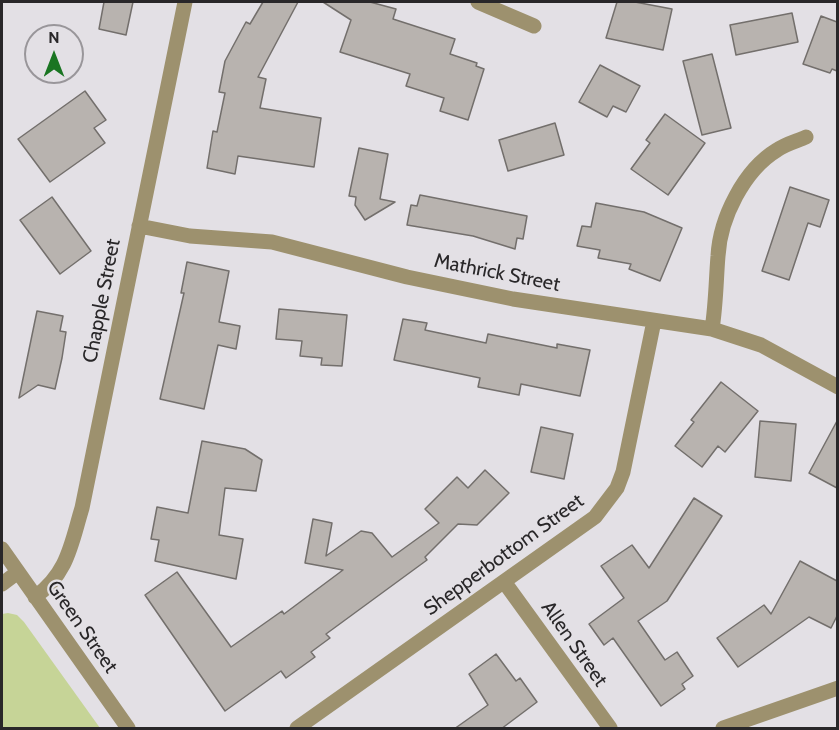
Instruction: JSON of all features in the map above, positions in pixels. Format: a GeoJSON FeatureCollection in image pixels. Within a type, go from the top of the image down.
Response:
{"type":"FeatureCollection","features":[{"type":"Feature","properties":{"kind":"street","name":"Chapple Street"},"geometry":{"type":"LineString","coordinates":[[35,597],[52,585],[65,565],[82,508],[184,2]]}},
{"type":"Feature","properties":{"kind":"street"},"geometry":{"type":"LineString","coordinates":[[478,2],[534,26]]}},
{"type":"Feature","properties":{"kind":"street"},"geometry":{"type":"LineString","coordinates":[[712,329],[718,254],[730,210],[740,191],[764,160],[777,149],[806,137]]}},
{"type":"Feature","properties":{"kind":"street","name":"Mathrick Street"},"geometry":{"type":"LineString","coordinates":[[139,226],[200,237],[272,242],[430,282],[567,309],[712,329],[761,345],[837,387]]}},
{"type":"Feature","properties":{"kind":"street","name":"Shepperbottom Street"},"geometry":{"type":"LineString","coordinates":[[297,729],[595,517],[617,488],[629,452],[654,321]]}},
{"type":"Feature","properties":{"kind":"street","name":"Green Street"},"geometry":{"type":"LineString","coordinates":[[2,549],[128,729]]}},
{"type":"Feature","properties":{"kind":"street"},"geometry":{"type":"LineString","coordinates":[[2,584],[18,572]]}},
{"type":"Feature","properties":{"kind":"street","name":"Allen Street"},"geometry":{"type":"LineString","coordinates":[[504,583],[610,729]]}},
{"type":"Feature","properties":{"kind":"street"},"geometry":{"type":"LineString","coordinates":[[723,729],[837,688]]}},
{"type":"Feature","properties":{"kind":"green space"},"geometry":{"type":"Polygon","coordinates":[[[2,614],[17,615],[24,622],[100,728],[2,728],[2,614]]]}},
{"type":"Feature","properties":{"kind":"building"},"geometry":{"type":"Polygon","coordinates":[[[104,2],[133,2],[126,35],[99,29],[104,2]]]}},
{"type":"Feature","properties":{"kind":"building"},"geometry":{"type":"Polygon","coordinates":[[[263,2],[298,2],[258,77],[266,79],[260,108],[321,118],[314,167],[238,156],[235,174],[207,168],[213,131],[217,132],[225,93],[219,92],[225,61],[246,22],[250,24],[263,2]]]}},
{"type":"Feature","properties":{"kind":"building"},"geometry":{"type":"Polygon","coordinates":[[[323,2],[370,2],[396,9],[393,19],[455,39],[450,54],[477,63],[476,66],[484,69],[468,120],[440,111],[444,98],[406,86],[410,74],[340,52],[351,20],[323,2]]]}},
{"type":"Feature","properties":{"kind":"building"},"geometry":{"type":"Polygon","coordinates":[[[617,2],[635,2],[672,9],[663,50],[606,38],[617,2]]]}},
{"type":"Feature","properties":{"kind":"building"},"geometry":{"type":"Polygon","coordinates":[[[792,13],[798,42],[736,55],[730,25],[792,13]]]}},
{"type":"Feature","properties":{"kind":"building"},"geometry":{"type":"Polygon","coordinates":[[[821,16],[837,22],[837,71],[832,69],[830,73],[803,64],[821,16]]]}},
{"type":"Feature","properties":{"kind":"building"},"geometry":{"type":"Polygon","coordinates":[[[712,54],[731,128],[702,135],[683,61],[712,54]]]}},
{"type":"Feature","properties":{"kind":"building"},"geometry":{"type":"Polygon","coordinates":[[[600,65],[640,86],[626,112],[613,106],[607,117],[579,102],[600,65]]]}},
{"type":"Feature","properties":{"kind":"building"},"geometry":{"type":"Polygon","coordinates":[[[85,91],[106,120],[94,128],[105,143],[50,182],[18,139],[85,91]]]}},
{"type":"Feature","properties":{"kind":"building"},"geometry":{"type":"Polygon","coordinates":[[[665,114],[705,143],[668,195],[631,169],[650,143],[646,140],[665,114]]]}},
{"type":"Feature","properties":{"kind":"building"},"geometry":{"type":"Polygon","coordinates":[[[555,123],[564,155],[508,171],[499,140],[555,123]]]}},
{"type":"Feature","properties":{"kind":"building"},"geometry":{"type":"Polygon","coordinates":[[[359,148],[388,154],[380,199],[395,202],[365,220],[355,205],[356,197],[349,196],[359,148]]]}},
{"type":"Feature","properties":{"kind":"building"},"geometry":{"type":"Polygon","coordinates":[[[790,187],[829,200],[820,227],[808,223],[789,280],[762,271],[790,187]]]}},
{"type":"Feature","properties":{"kind":"building"},"geometry":{"type":"Polygon","coordinates":[[[420,195],[527,216],[523,239],[517,238],[515,249],[473,236],[407,225],[411,205],[417,206],[420,195]]]}},
{"type":"Feature","properties":{"kind":"building"},"geometry":{"type":"Polygon","coordinates":[[[52,197],[91,251],[60,274],[20,220],[52,197]]]}},
{"type":"Feature","properties":{"kind":"building"},"geometry":{"type":"Polygon","coordinates":[[[596,203],[644,212],[682,228],[660,281],[629,269],[631,264],[598,258],[600,250],[577,246],[582,226],[591,227],[596,203]]]}},
{"type":"Feature","properties":{"kind":"building"},"geometry":{"type":"Polygon","coordinates":[[[187,262],[229,271],[219,322],[240,326],[236,349],[218,345],[204,409],[160,399],[184,293],[181,293],[187,262]]]}},
{"type":"Feature","properties":{"kind":"building"},"geometry":{"type":"Polygon","coordinates":[[[279,309],[347,315],[342,366],[321,365],[322,358],[300,356],[302,341],[276,339],[279,309]]]}},
{"type":"Feature","properties":{"kind":"building"},"geometry":{"type":"Polygon","coordinates":[[[37,311],[63,316],[60,331],[66,332],[62,358],[55,389],[38,385],[19,398],[37,311]]]}},
{"type":"Feature","properties":{"kind":"building"},"geometry":{"type":"Polygon","coordinates":[[[403,319],[427,323],[425,330],[486,343],[488,334],[557,348],[557,344],[590,350],[580,396],[521,384],[519,395],[478,387],[480,378],[394,360],[403,319]]]}},
{"type":"Feature","properties":{"kind":"building"},"geometry":{"type":"Polygon","coordinates":[[[721,382],[758,411],[725,452],[718,446],[702,467],[675,446],[694,422],[691,420],[721,382]]]}},
{"type":"Feature","properties":{"kind":"building"},"geometry":{"type":"Polygon","coordinates":[[[760,421],[796,424],[791,481],[755,477],[760,421]]]}},
{"type":"Feature","properties":{"kind":"building"},"geometry":{"type":"Polygon","coordinates":[[[837,421],[837,488],[809,473],[837,421]]]}},
{"type":"Feature","properties":{"kind":"building"},"geometry":{"type":"Polygon","coordinates":[[[541,427],[573,434],[564,479],[531,472],[541,427]]]}},
{"type":"Feature","properties":{"kind":"building"},"geometry":{"type":"Polygon","coordinates":[[[202,441],[245,449],[262,460],[256,491],[225,488],[219,535],[243,539],[236,579],[155,561],[159,540],[151,539],[157,507],[188,513],[202,441]]]}},
{"type":"Feature","properties":{"kind":"building"},"geometry":{"type":"Polygon","coordinates":[[[485,470],[509,493],[477,525],[458,524],[425,557],[427,560],[326,634],[330,638],[311,652],[315,657],[286,678],[281,671],[225,711],[145,595],[177,572],[231,647],[282,611],[284,614],[343,570],[305,563],[313,519],[332,523],[326,556],[361,531],[372,533],[392,557],[439,523],[425,509],[457,477],[468,488],[485,470]]]}},
{"type":"Feature","properties":{"kind":"building"},"geometry":{"type":"Polygon","coordinates":[[[694,498],[722,516],[667,601],[638,621],[665,660],[677,652],[693,676],[682,684],[685,689],[661,706],[613,638],[604,645],[589,624],[624,598],[601,566],[632,545],[649,568],[694,498]]]}},
{"type":"Feature","properties":{"kind":"building"},"geometry":{"type":"Polygon","coordinates":[[[800,561],[837,581],[837,616],[831,628],[809,617],[738,667],[717,638],[764,605],[771,614],[800,561]]]}},
{"type":"Feature","properties":{"kind":"building"},"geometry":{"type":"Polygon","coordinates":[[[496,654],[516,681],[520,678],[537,702],[501,729],[454,729],[488,705],[469,674],[496,654]]]}}]}
